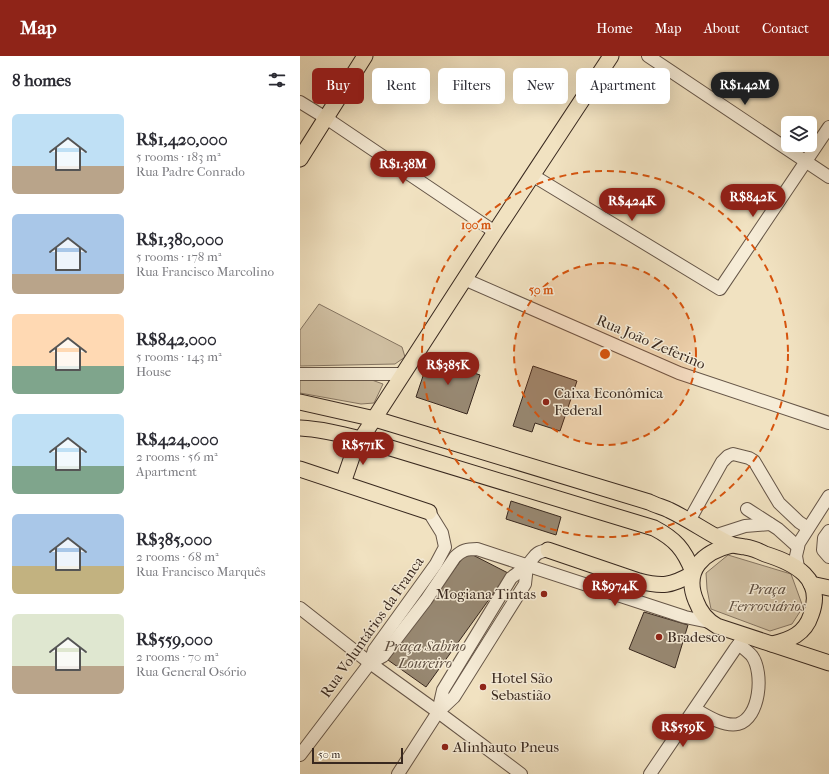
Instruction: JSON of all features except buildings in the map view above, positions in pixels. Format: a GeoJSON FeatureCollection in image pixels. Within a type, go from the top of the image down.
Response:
{"type":"FeatureCollection","features":[{"type":"Feature","properties":{"kind":"main road"},"geometry":{"type":"LineString","coordinates":[[300,159],[365,56]]}},
{"type":"Feature","properties":{"kind":"main road"},"geometry":{"type":"LineString","coordinates":[[343,483],[353,454],[361,439],[532,175],[612,56]]}},
{"type":"Feature","properties":{"kind":"main road"},"geometry":{"type":"LineString","coordinates":[[300,402],[375,419],[649,502],[669,510],[732,545],[746,547],[798,567],[806,575],[811,584],[814,595],[813,610],[805,627],[796,635],[786,641],[772,644]]}},
{"type":"Feature","properties":{"kind":"main road"},"geometry":{"type":"LineString","coordinates":[[300,428],[337,433],[361,439],[654,528],[666,534],[676,542],[684,552],[692,573],[693,595],[703,615],[709,622],[742,640],[772,644],[829,663]]}},
{"type":"Feature","properties":{"kind":"main road"},"geometry":{"type":"LineString","coordinates":[[300,469],[429,512]]}},
{"type":"Feature","properties":{"kind":"main road"},"geometry":{"type":"LineString","coordinates":[[548,550],[631,578],[654,584],[675,583],[692,573],[701,560],[711,553],[722,547],[732,545]]}},
{"type":"Feature","properties":{"kind":"main road"},"geometry":{"type":"LineString","coordinates":[[811,584],[829,588]]}},
{"type":"Feature","properties":{"kind":"street"},"geometry":{"type":"LineString","coordinates":[[648,56],[829,177]]}},
{"type":"Feature","properties":{"kind":"street"},"geometry":{"type":"LineString","coordinates":[[300,102],[495,232]]}},
{"type":"Feature","properties":{"kind":"street"},"geometry":{"type":"LineString","coordinates":[[532,175],[720,289],[829,127]]}},
{"type":"Feature","properties":{"kind":"street","name":"Rua João Zeferino"},"geometry":{"type":"LineString","coordinates":[[464,279],[679,373],[829,423]]}},
{"type":"Feature","properties":{"kind":"street"},"geometry":{"type":"LineString","coordinates":[[300,374],[404,374]]}},
{"type":"Feature","properties":{"kind":"street"},"geometry":{"type":"LineString","coordinates":[[689,521],[722,462],[728,456],[733,454],[749,458],[754,462],[779,502],[799,522],[808,528]]}},
{"type":"Feature","properties":{"kind":"street"},"geometry":{"type":"LineString","coordinates":[[798,567],[796,556],[798,547],[808,528],[829,496]]}},
{"type":"Feature","properties":{"kind":"street"},"geometry":{"type":"LineString","coordinates":[[748,509],[778,529],[798,547]]}},
{"type":"Feature","properties":{"kind":"street"},"geometry":{"type":"LineString","coordinates":[[429,512],[442,533],[450,564]]}},
{"type":"Feature","properties":{"kind":"street"},"geometry":{"type":"LineString","coordinates":[[714,536],[745,526],[770,524]]}},
{"type":"Feature","properties":{"kind":"street"},"geometry":{"type":"LineString","coordinates":[[829,531],[824,538],[823,550],[829,557]]}},
{"type":"Feature","properties":{"kind":"street","name":"Rua Voluntários da Franca"},"geometry":{"type":"LineString","coordinates":[[300,755],[370,663],[374,650],[436,564],[446,547]]}},
{"type":"Feature","properties":{"kind":"street"},"geometry":{"type":"LineString","coordinates":[[370,663],[383,656],[426,600],[450,564],[461,551],[467,549],[477,549],[685,617],[709,622]]}},
{"type":"Feature","properties":{"kind":"street"},"geometry":{"type":"LineString","coordinates":[[398,774],[438,712],[454,697],[525,584],[527,566],[533,557],[540,552],[548,550]]}},
{"type":"Feature","properties":{"kind":"street"},"geometry":{"type":"LineString","coordinates":[[300,608],[370,663],[521,774]]}},
{"type":"Feature","properties":{"kind":"street"},"geometry":{"type":"LineString","coordinates":[[650,774],[742,640],[752,656],[759,673],[759,689],[755,706],[746,719],[737,724],[725,723],[695,709]]}},
{"type":"Feature","properties":{"kind":"green space"},"geometry":{"type":"Polygon","coordinates":[[[319,304],[402,347],[405,357],[395,364],[300,366],[300,330],[319,304]]]}},
{"type":"Feature","properties":{"kind":"green space"},"geometry":{"type":"Polygon","coordinates":[[[369,379],[383,384],[374,403],[361,404],[300,393],[300,380],[369,379]]]}},
{"type":"Feature","properties":{"kind":"green space","name":"Praça Ferroviários"},"geometry":{"type":"Polygon","coordinates":[[[728,555],[791,574],[803,607],[792,624],[770,631],[711,609],[707,589],[706,573],[728,555]]]}},
{"type":"Feature","properties":{"kind":"place","name":"Caixa Econômica Federal"},"geometry":{"type":"Point","coordinates":[546,402]}},
{"type":"Feature","properties":{"kind":"place","name":"Mogiana Tintas"},"geometry":{"type":"Point","coordinates":[544,594]}},
{"type":"Feature","properties":{"kind":"place","name":"Bradesco"},"geometry":{"type":"Point","coordinates":[659,637]}},
{"type":"Feature","properties":{"kind":"place","name":"Hotel São Sebastião"},"geometry":{"type":"Point","coordinates":[483,687]}},
{"type":"Feature","properties":{"kind":"place","name":"Alinhauto Pneus"},"geometry":{"type":"Point","coordinates":[445,747]}},
{"type":"Feature","properties":{"kind":"park label","name":"Praça Sabino Loureiro"},"geometry":{"type":"Point","coordinates":[425,654]}}]}
